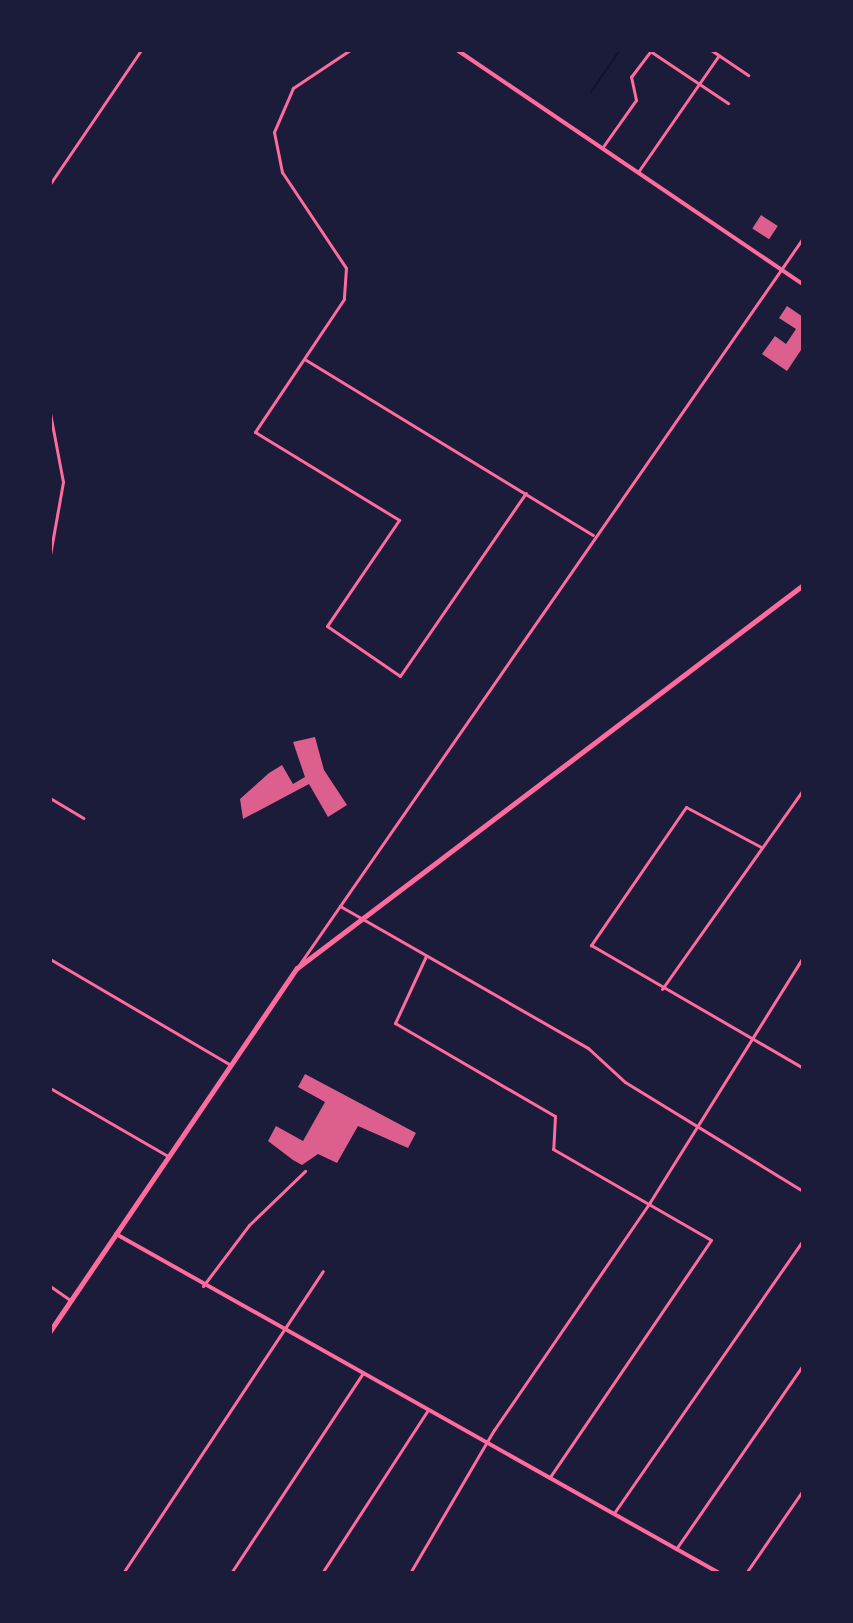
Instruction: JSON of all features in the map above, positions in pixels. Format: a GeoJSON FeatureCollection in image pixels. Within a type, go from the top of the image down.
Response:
{"type":"FeatureCollection","features":[{"type":"Feature","properties":{"kind":"main road"},"geometry":{"type":"LineString","coordinates":[[50,1331],[297,968],[803,585]]}},
{"type":"Feature","properties":{"kind":"street"},"geometry":{"type":"LineString","coordinates":[[50,184],[141,50]]}},
{"type":"Feature","properties":{"kind":"street"},"geometry":{"type":"LineString","coordinates":[[350,50],[293,88],[274,132],[282,172],[346,268],[344,299],[255,432],[399,520],[327,626],[400,676],[526,493]]}},
{"type":"Feature","properties":{"kind":"street"},"geometry":{"type":"LineString","coordinates":[[457,50],[803,284]]}},
{"type":"Feature","properties":{"kind":"street"},"geometry":{"type":"LineString","coordinates":[[602,148],[636,100],[631,77],[650,50],[728,103]]}},
{"type":"Feature","properties":{"kind":"street"},"geometry":{"type":"LineString","coordinates":[[711,50],[748,75]]}},
{"type":"Feature","properties":{"kind":"street"},"geometry":{"type":"LineString","coordinates":[[638,172],[719,55]]}},
{"type":"Feature","properties":{"kind":"street"},"geometry":{"type":"LineString","coordinates":[[297,968],[593,535],[803,238]]}},
{"type":"Feature","properties":{"kind":"street"},"geometry":{"type":"LineString","coordinates":[[306,360],[593,535]]}},
{"type":"Feature","properties":{"kind":"street"},"geometry":{"type":"LineString","coordinates":[[50,413],[62,515],[50,555]]}},
{"type":"Feature","properties":{"kind":"street"},"geometry":{"type":"LineString","coordinates":[[662,989],[803,790]]}},
{"type":"Feature","properties":{"kind":"street"},"geometry":{"type":"LineString","coordinates":[[50,798],[83,818]]}},
{"type":"Feature","properties":{"kind":"street"},"geometry":{"type":"LineString","coordinates":[[761,847],[698,809],[674,817],[591,945],[662,989],[803,1068]]}},
{"type":"Feature","properties":{"kind":"street"},"geometry":{"type":"LineString","coordinates":[[340,906],[588,1048],[625,1082],[696,1122],[803,1191]]}},
{"type":"Feature","properties":{"kind":"street"},"geometry":{"type":"LineString","coordinates":[[426,956],[395,1023],[555,1116],[553,1149],[650,1202],[711,1240],[550,1477]]}},
{"type":"Feature","properties":{"kind":"street"},"geometry":{"type":"LineString","coordinates":[[410,1573],[488,1443],[650,1202],[748,1037],[803,957]]}},
{"type":"Feature","properties":{"kind":"street"},"geometry":{"type":"LineString","coordinates":[[50,959],[230,1065]]}},
{"type":"Feature","properties":{"kind":"street"},"geometry":{"type":"LineString","coordinates":[[50,1088],[168,1156]]}},
{"type":"Feature","properties":{"kind":"street"},"geometry":{"type":"LineString","coordinates":[[203,1286],[249,1225],[305,1171]]}},
{"type":"Feature","properties":{"kind":"street"},"geometry":{"type":"LineString","coordinates":[[114,1233],[203,1286],[719,1573]]}},
{"type":"Feature","properties":{"kind":"street"},"geometry":{"type":"LineString","coordinates":[[614,1513],[803,1240]]}},
{"type":"Feature","properties":{"kind":"street"},"geometry":{"type":"LineString","coordinates":[[123,1573],[323,1271]]}},
{"type":"Feature","properties":{"kind":"street"},"geometry":{"type":"LineString","coordinates":[[50,1286],[70,1300]]}},
{"type":"Feature","properties":{"kind":"street"},"geometry":{"type":"LineString","coordinates":[[676,1549],[803,1365]]}},
{"type":"Feature","properties":{"kind":"street"},"geometry":{"type":"LineString","coordinates":[[231,1573],[362,1374]]}},
{"type":"Feature","properties":{"kind":"street"},"geometry":{"type":"LineString","coordinates":[[322,1573],[428,1410]]}},
{"type":"Feature","properties":{"kind":"street"},"geometry":{"type":"LineString","coordinates":[[746,1573],[803,1490]]}},
{"type":"Feature","properties":{"kind":"building"},"geometry":{"type":"Polygon","coordinates":[[[761,215],[778,226],[769,239],[752,228],[761,215]]]}},
{"type":"Feature","properties":{"kind":"building"},"geometry":{"type":"Polygon","coordinates":[[[787,306],[803,317],[803,347],[787,371],[762,354],[775,336],[786,344],[796,329],[779,318],[787,306]]]}},
{"type":"Feature","properties":{"kind":"building"},"geometry":{"type":"Polygon","coordinates":[[[315,737],[324,770],[347,805],[328,817],[309,784],[243,819],[240,799],[269,773],[282,765],[293,784],[305,777],[293,742],[315,737]]]}},
{"type":"Feature","properties":{"kind":"building"},"geometry":{"type":"Polygon","coordinates":[[[305,1074],[416,1133],[408,1148],[358,1126],[337,1163],[318,1154],[302,1165],[293,1160],[268,1141],[276,1126],[303,1141],[325,1102],[298,1087],[305,1074]]]}},
{"type":"Feature","properties":{"kind":"waterway"},"geometry":{"type":"LineString","coordinates":[[591,92],[620,50]]}}]}
